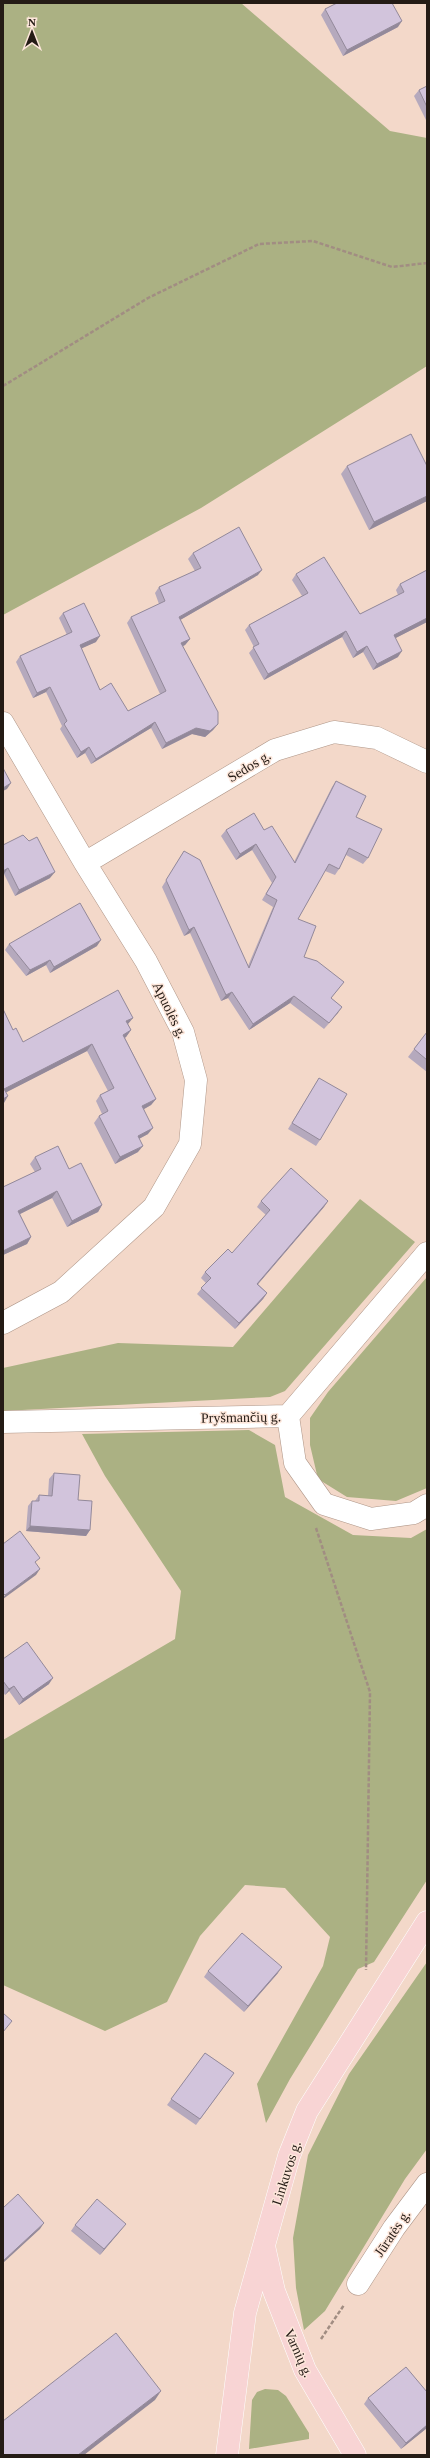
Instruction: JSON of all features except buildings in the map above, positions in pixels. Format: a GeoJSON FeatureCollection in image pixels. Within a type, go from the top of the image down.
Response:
{"type":"FeatureCollection","features":[{"type":"Feature","properties":{"kind":"main road","name":"Linkuvos g."},"geometry":{"type":"LineString","coordinates":[[227,2455],[245,2313],[289,2156],[307,2111],[427,1922]]}},
{"type":"Feature","properties":{"kind":"main road","name":"Varnių g."},"geometry":{"type":"LineString","coordinates":[[264,2243],[274,2291],[287,2329],[304,2370],[355,2455]]}},
{"type":"Feature","properties":{"kind":"street","name":"Apuolės g."},"geometry":{"type":"LineString","coordinates":[[3,723],[85,863],[146,961],[183,1032],[196,1080],[190,1144],[154,1207],[61,1292],[3,1324]]}},
{"type":"Feature","properties":{"kind":"street","name":"Sedos g."},"geometry":{"type":"LineString","coordinates":[[85,863],[275,750],[334,732],[377,738],[427,762]]}},
{"type":"Feature","properties":{"kind":"street","name":"Pryšmančių g."},"geometry":{"type":"LineString","coordinates":[[3,1422],[288,1416],[427,1253]]}},
{"type":"Feature","properties":{"kind":"street"},"geometry":{"type":"LineString","coordinates":[[288,1416],[295,1463],[324,1504],[370,1519],[414,1513],[427,1505]]}},
{"type":"Feature","properties":{"kind":"street","name":"Jūratės g."},"geometry":{"type":"LineString","coordinates":[[358,2284],[394,2228],[427,2184]]}},
{"type":"Feature","properties":{"kind":"path"},"geometry":{"type":"LineString","coordinates":[[3,386],[148,298],[259,244],[313,241],[392,267],[427,263]]}},
{"type":"Feature","properties":{"kind":"path"},"geometry":{"type":"LineString","coordinates":[[314,1522],[370,1692],[366,1972]]}},
{"type":"Feature","properties":{"kind":"path"},"geometry":{"type":"LineString","coordinates":[[318,2342],[358,2284]]}},
{"type":"Feature","properties":{"kind":"green space"},"geometry":{"type":"Polygon","coordinates":[[[3,3],[241,3],[390,131],[427,138],[427,366],[201,508],[3,615],[3,3]]]}},
{"type":"Feature","properties":{"kind":"green space"},"geometry":{"type":"Polygon","coordinates":[[[360,1199],[415,1242],[285,1391],[270,1397],[3,1411],[3,1368],[118,1343],[233,1347],[360,1199]]]}},
{"type":"Feature","properties":{"kind":"green space"},"geometry":{"type":"Polygon","coordinates":[[[427,1277],[427,1488],[396,1501],[347,1497],[318,1479],[310,1445],[310,1418],[328,1392],[427,1277]]]}},
{"type":"Feature","properties":{"kind":"green space"},"geometry":{"type":"Polygon","coordinates":[[[249,1430],[275,1445],[285,1497],[353,1535],[411,1538],[427,1529],[427,1880],[374,1962],[358,1969],[290,2079],[266,2123],[257,2084],[323,1966],[330,1937],[285,1888],[245,1885],[200,1936],[167,2002],[105,2031],[3,1985],[3,1740],[175,1639],[181,1591],[105,1476],[82,1434],[249,1430]]]}},
{"type":"Feature","properties":{"kind":"green space"},"geometry":{"type":"Polygon","coordinates":[[[427,1962],[427,2149],[405,2179],[325,2311],[304,2330],[296,2288],[293,2238],[308,2155],[349,2074],[427,1962]]]}},
{"type":"Feature","properties":{"kind":"green space"},"geometry":{"type":"Polygon","coordinates":[[[265,2389],[278,2390],[286,2396],[309,2433],[309,2439],[249,2449],[252,2400],[257,2392],[265,2389]]]}}]}
